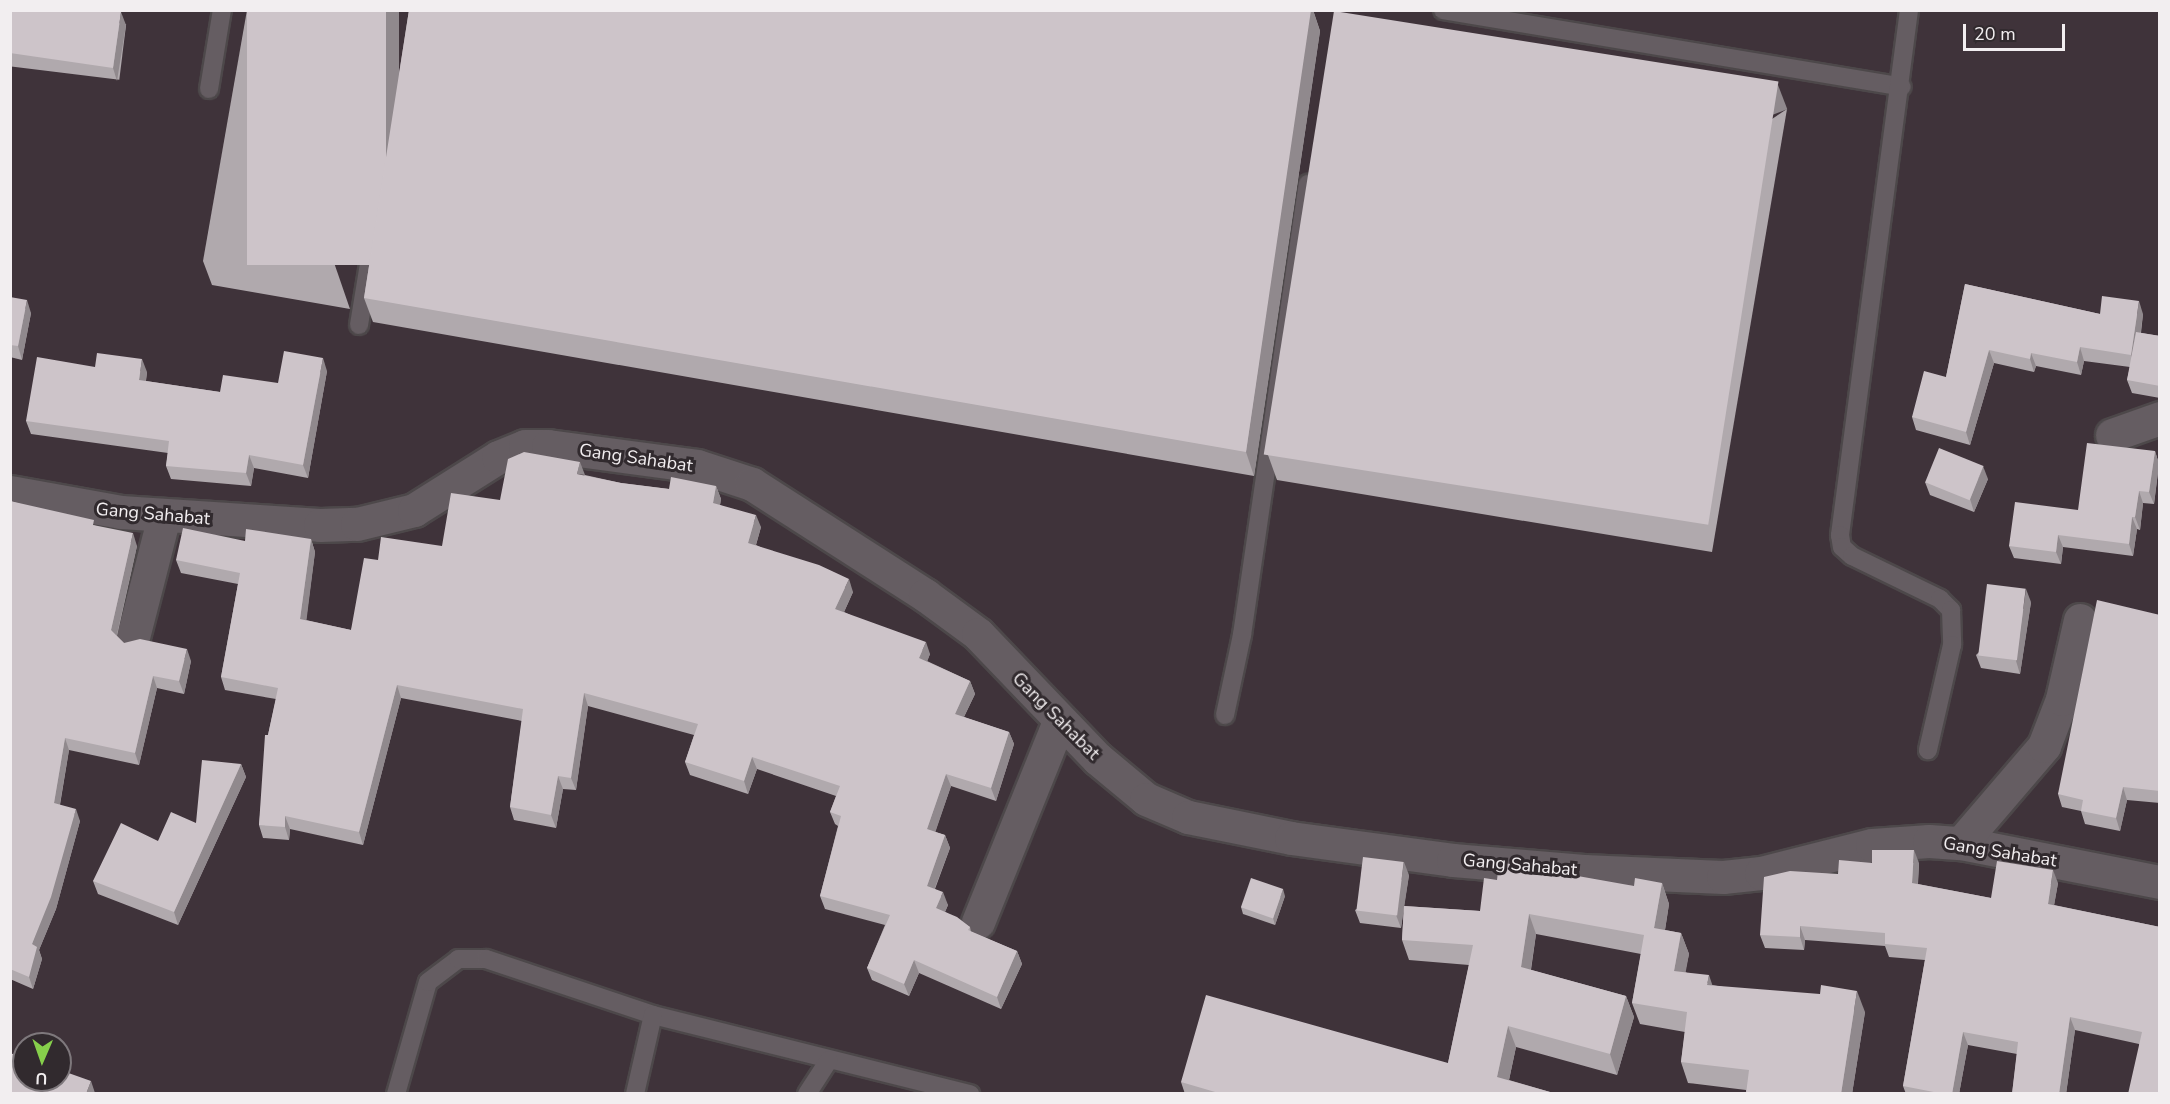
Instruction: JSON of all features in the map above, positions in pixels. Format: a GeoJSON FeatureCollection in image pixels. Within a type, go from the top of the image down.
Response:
{"type":"FeatureCollection","features":[{"type":"Feature","properties":{"kind":"street"},"geometry":{"type":"LineString","coordinates":[[2112,435],[2160,418]]}},
{"type":"Feature","properties":{"kind":"street","name":"Gang Sahabat"},"geometry":{"type":"LineString","coordinates":[[10,492],[75,506],[164,516],[275,525],[357,524],[414,510],[498,457],[525,446],[548,446],[697,465],[752,484],[925,595],[978,634],[1059,722],[1146,799],[1188,818],[1337,844],[1464,861],[1723,877],[1761,873],[1872,845],[1961,843],[2160,882]]}},
{"type":"Feature","properties":{"kind":"street"},"geometry":{"type":"LineString","coordinates":[[133,637],[164,516]]}},
{"type":"Feature","properties":{"kind":"street"},"geometry":{"type":"LineString","coordinates":[[1961,843],[2044,746],[2062,699],[2080,620]]}},
{"type":"Feature","properties":{"kind":"street"},"geometry":{"type":"LineString","coordinates":[[978,922],[1059,722]]}},
{"type":"Feature","properties":{"kind":"lane"},"geometry":{"type":"LineString","coordinates":[[209,89],[222,10]]}},
{"type":"Feature","properties":{"kind":"lane"},"geometry":{"type":"LineString","coordinates":[[1443,10],[1902,87]]}},
{"type":"Feature","properties":{"kind":"lane"},"geometry":{"type":"LineString","coordinates":[[1909,10],[1902,87],[1840,535],[1842,547],[1852,556],[1940,599],[1951,610],[1952,645],[1929,750]]}},
{"type":"Feature","properties":{"kind":"lane"},"geometry":{"type":"LineString","coordinates":[[359,325],[386,162]]}},
{"type":"Feature","properties":{"kind":"lane"},"geometry":{"type":"LineString","coordinates":[[1226,715],[1242,635],[1311,164]]}},
{"type":"Feature","properties":{"kind":"lane"},"geometry":{"type":"LineString","coordinates":[[396,1094],[428,982],[458,959],[486,959],[653,1015],[970,1094]]}},
{"type":"Feature","properties":{"kind":"lane"},"geometry":{"type":"LineString","coordinates":[[635,1094],[653,1015]]}},
{"type":"Feature","properties":{"kind":"lane"},"geometry":{"type":"LineString","coordinates":[[807,1094],[829,1060]]}},
{"type":"Feature","properties":{"kind":"shaded area"},"geometry":{"type":"Polygon","coordinates":[[[10,11],[2159,11],[2159,1093],[11,1093],[10,11]]]}},
{"type":"Feature","properties":{"kind":"building"},"geometry":{"type":"Polygon","coordinates":[[[10,10],[113,10],[121,12],[113,68],[10,53],[10,10]]]}},
{"type":"Feature","properties":{"kind":"building"},"geometry":{"type":"Polygon","coordinates":[[[247,10],[386,10],[386,265],[247,265],[247,10]]]}},
{"type":"Feature","properties":{"kind":"building"},"geometry":{"type":"Polygon","coordinates":[[[409,10],[1311,10],[1246,452],[364,298],[409,10]]]}},
{"type":"Feature","properties":{"kind":"building"},"geometry":{"type":"Polygon","coordinates":[[[1334,11],[1778,81],[1708,525],[1264,454],[1334,11]]]}},
{"type":"Feature","properties":{"kind":"building"},"geometry":{"type":"Polygon","coordinates":[[[1965,284],[2100,314],[2102,296],[2139,301],[2131,355],[2080,347],[2077,362],[2031,353],[2030,359],[1989,350],[1966,432],[1912,417],[1924,371],[1946,377],[1965,284]]]}},
{"type":"Feature","properties":{"kind":"building"},"geometry":{"type":"Polygon","coordinates":[[[10,297],[27,300],[18,346],[10,345],[10,297]]]}},
{"type":"Feature","properties":{"kind":"building"},"geometry":{"type":"Polygon","coordinates":[[[2136,332],[2160,336],[2160,386],[2127,380],[2136,332]]]}},
{"type":"Feature","properties":{"kind":"building"},"geometry":{"type":"Polygon","coordinates":[[[284,351],[323,358],[303,465],[249,455],[246,473],[166,466],[169,441],[26,421],[37,357],[95,367],[97,353],[142,359],[139,380],[220,392],[223,375],[278,383],[284,351]]]}},
{"type":"Feature","properties":{"kind":"building"},"geometry":{"type":"Polygon","coordinates":[[[2087,443],[2155,451],[2149,492],[2139,491],[2135,517],[2132,517],[2129,544],[2058,535],[2056,552],[2009,546],[2015,502],[2078,510],[2087,443]]]}},
{"type":"Feature","properties":{"kind":"building"},"geometry":{"type":"Polygon","coordinates":[[[1939,448],[1984,466],[1970,500],[1925,482],[1939,448]]]}},
{"type":"Feature","properties":{"kind":"building"},"geometry":{"type":"Polygon","coordinates":[[[524,452],[580,462],[577,474],[621,483],[669,489],[671,477],[716,486],[713,503],[756,515],[748,543],[819,565],[849,579],[835,609],[926,642],[919,658],[970,681],[955,714],[1009,732],[991,788],[946,774],[927,829],[945,835],[927,886],[943,892],[936,908],[957,917],[970,927],[968,930],[1017,951],[997,997],[914,960],[904,984],[867,968],[890,915],[820,896],[841,816],[830,812],[840,786],[752,757],[744,781],[685,762],[698,724],[584,693],[571,778],[558,776],[551,815],[510,807],[523,709],[397,685],[359,832],[285,816],[285,827],[259,825],[265,735],[268,735],[278,688],[221,677],[240,573],[176,560],[183,528],[245,541],[246,529],[311,539],[300,619],[351,630],[364,558],[378,560],[381,537],[442,546],[451,493],[500,500],[508,459],[524,452]]]}},
{"type":"Feature","properties":{"kind":"building"},"geometry":{"type":"Polygon","coordinates":[[[10,501],[94,520],[93,525],[133,533],[111,630],[124,643],[140,639],[187,649],[179,681],[153,676],[135,753],[65,738],[54,803],[76,809],[51,897],[32,944],[37,947],[29,977],[10,969],[10,501]]]}},
{"type":"Feature","properties":{"kind":"building"},"geometry":{"type":"Polygon","coordinates":[[[1987,584],[2026,589],[2017,660],[1978,655],[1987,584]]]}},
{"type":"Feature","properties":{"kind":"building"},"geometry":{"type":"Polygon","coordinates":[[[2097,600],[2160,615],[2160,791],[2123,787],[2116,818],[2081,811],[2083,800],[2058,794],[2097,600]]]}},
{"type":"Feature","properties":{"kind":"building"},"geometry":{"type":"Polygon","coordinates":[[[202,760],[241,764],[174,912],[93,881],[121,823],[158,841],[171,812],[196,823],[202,760]]]}},
{"type":"Feature","properties":{"kind":"building"},"geometry":{"type":"Polygon","coordinates":[[[1872,850],[1914,850],[1912,883],[1991,898],[1997,861],[2053,870],[2048,904],[2160,927],[2160,1094],[2128,1094],[2142,1032],[2070,1017],[2059,1094],[2012,1094],[2018,1042],[1963,1032],[1952,1094],[1903,1086],[1927,948],[1885,944],[1885,933],[1800,926],[1800,937],[1760,935],[1764,877],[1790,871],[1838,874],[1839,860],[1872,863],[1872,850]]]}},
{"type":"Feature","properties":{"kind":"building"},"geometry":{"type":"Polygon","coordinates":[[[1363,857],[1404,862],[1397,916],[1356,911],[1363,857]]]}},
{"type":"Feature","properties":{"kind":"building"},"geometry":{"type":"Polygon","coordinates":[[[1499,862],[1634,886],[1635,878],[1662,883],[1654,928],[1681,933],[1674,971],[1709,975],[1707,985],[1820,994],[1821,985],[1857,991],[1841,1094],[1746,1094],[1749,1070],[1681,1062],[1687,1012],[1632,1003],[1644,935],[1529,914],[1521,967],[1626,996],[1610,1054],[1508,1026],[1497,1077],[1557,1094],[1222,1094],[1181,1082],[1206,995],[1448,1063],[1473,945],[1402,940],[1404,906],[1480,911],[1484,878],[1497,880],[1499,862]]]}},
{"type":"Feature","properties":{"kind":"building"},"geometry":{"type":"Polygon","coordinates":[[[1251,878],[1283,889],[1273,918],[1241,907],[1251,878]]]}},
{"type":"Feature","properties":{"kind":"building"},"geometry":{"type":"Polygon","coordinates":[[[10,1053],[12,1054],[12,1092],[72,1092],[72,1074],[91,1081],[86,1094],[10,1094],[10,1053]]]}}]}
